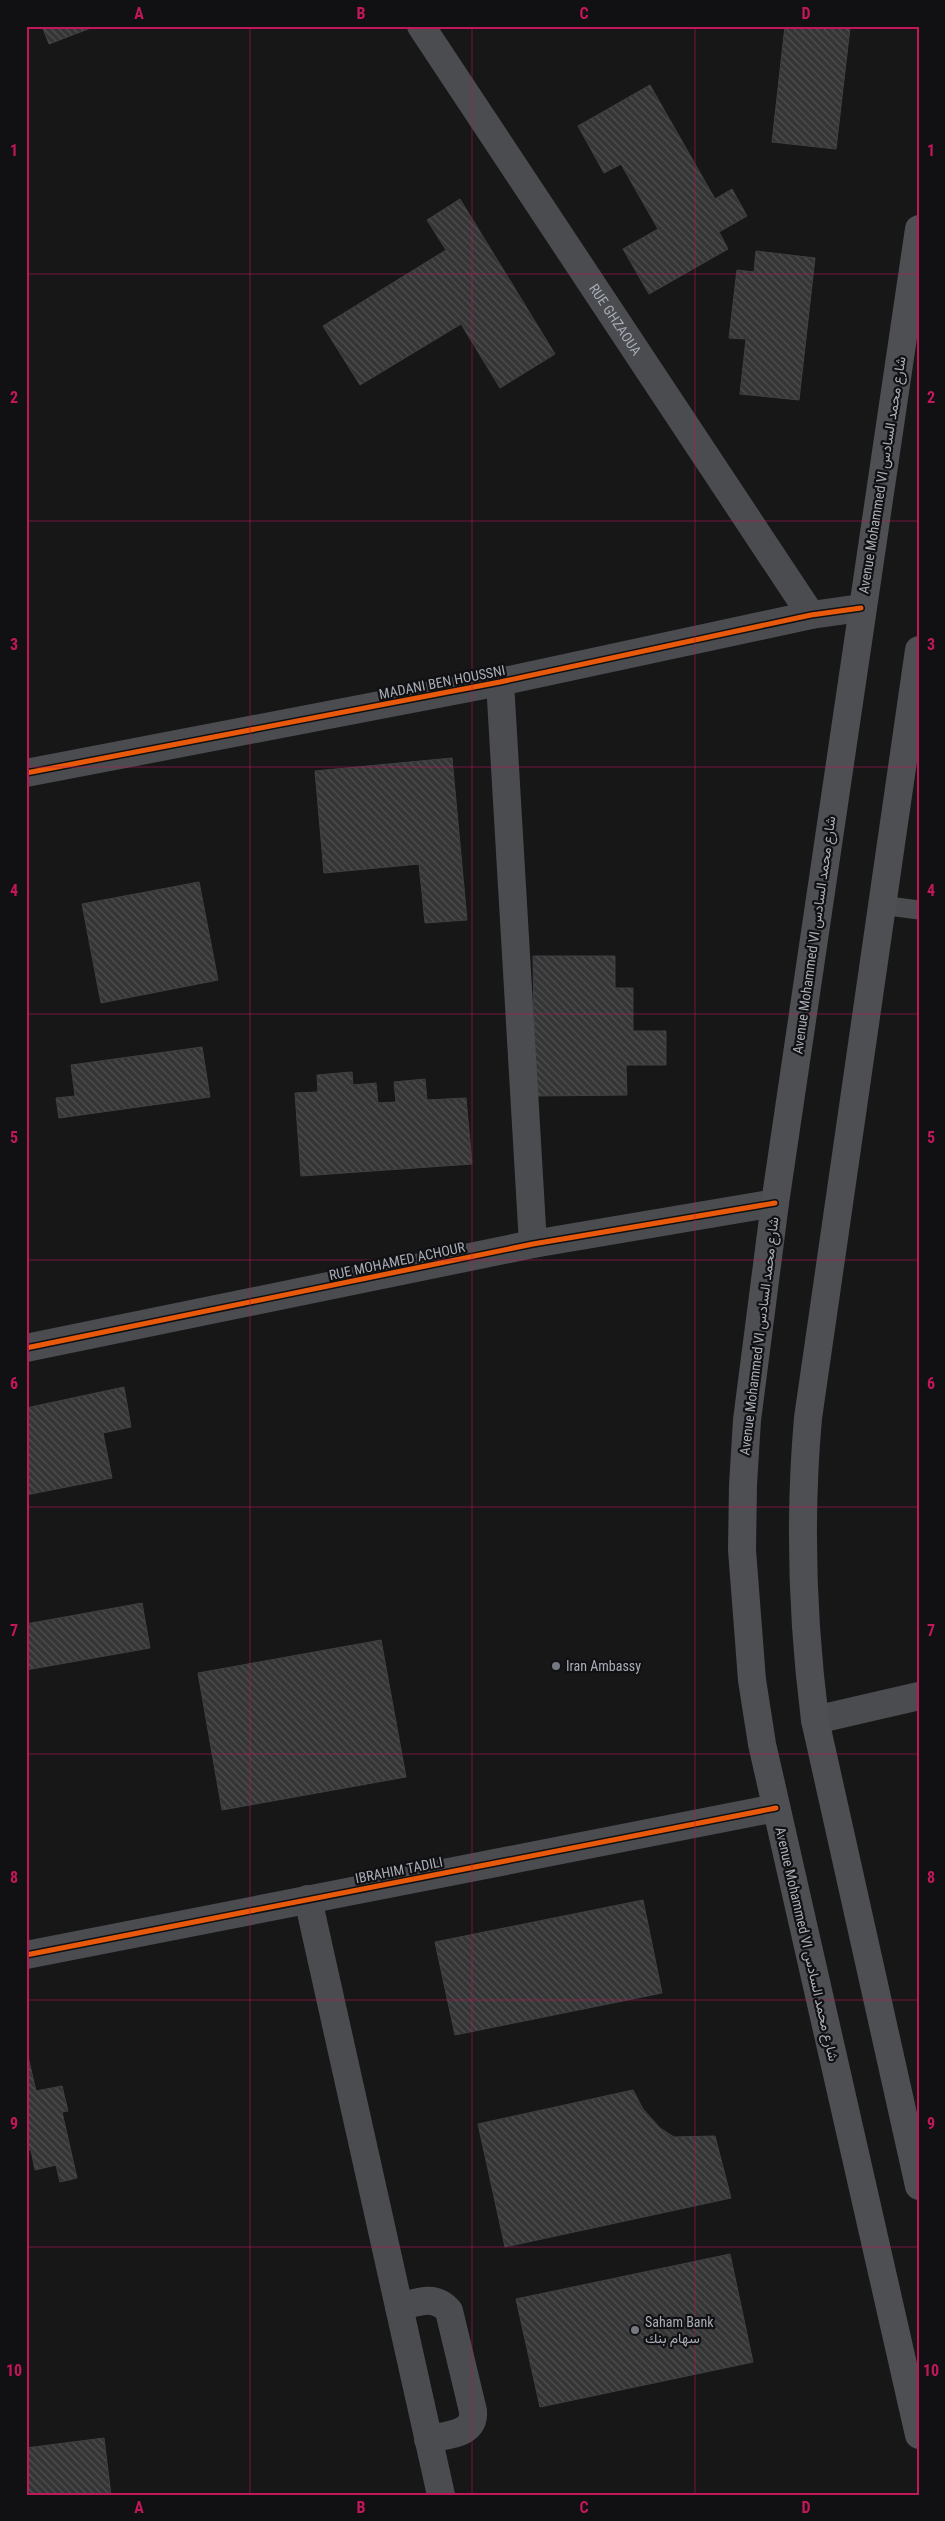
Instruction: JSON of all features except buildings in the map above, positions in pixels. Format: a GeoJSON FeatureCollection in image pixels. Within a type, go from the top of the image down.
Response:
{"type":"FeatureCollection","features":[{"type":"Feature","properties":{"kind":"main road","name":"Avenue Mohammed VI شارع محمد السادس"},"geometry":{"type":"LineString","coordinates":[[919,229],[861,608],[775,1203],[747,1420],[742,1550],[752,1680],[762,1744],[919,2435]]}},
{"type":"Feature","properties":{"kind":"main road"},"geometry":{"type":"LineString","coordinates":[[919,650],[913,735],[882,905],[808,1418],[802,1478],[802,1599],[815,1720],[919,2186]]}},
{"type":"Feature","properties":{"kind":"street","name":"RUE GHZAOUA"},"geometry":{"type":"LineString","coordinates":[[421,26],[811,615]]}},
{"type":"Feature","properties":{"kind":"street","name":"MADANI BEN HOUSSNI"},"geometry":{"type":"LineString","coordinates":[[26,773],[500,682],[811,615],[861,608]]}},
{"type":"Feature","properties":{"kind":"street"},"geometry":{"type":"LineString","coordinates":[[500,682],[533,1244]]}},
{"type":"Feature","properties":{"kind":"street","name":"RUE MOHAMED ACHOUR"},"geometry":{"type":"LineString","coordinates":[[26,1348],[533,1244],[775,1203]]}},
{"type":"Feature","properties":{"kind":"street"},"geometry":{"type":"LineString","coordinates":[[815,1720],[919,1696]]}},
{"type":"Feature","properties":{"kind":"street","name":"IBRAHIM TADILI"},"geometry":{"type":"LineString","coordinates":[[26,1955],[776,1808]]}},
{"type":"Feature","properties":{"kind":"street"},"geometry":{"type":"LineString","coordinates":[[308,1899],[441,2495]]}},
{"type":"Feature","properties":{"kind":"street"},"geometry":{"type":"LineString","coordinates":[[399,2307],[436,2300],[444,2304],[449,2311],[473,2411],[474,2419],[464,2431],[428,2439]]}},
{"type":"Feature","properties":{"kind":"lane"},"geometry":{"type":"LineString","coordinates":[[882,905],[919,910]]}},
{"type":"Feature","properties":{"kind":"cycle path"},"geometry":{"type":"LineString","coordinates":[[26,773],[500,682],[811,615],[861,608]]}},
{"type":"Feature","properties":{"kind":"cycle path"},"geometry":{"type":"LineString","coordinates":[[26,1348],[533,1244],[775,1203]]}},
{"type":"Feature","properties":{"kind":"cycle path"},"geometry":{"type":"LineString","coordinates":[[26,1955],[776,1808]]}},
{"type":"Feature","properties":{"kind":"place","name":"Iran Ambassy"},"geometry":{"type":"Point","coordinates":[556,1666]}},
{"type":"Feature","properties":{"kind":"place","name":"Saham Bank سهام بنك"},"geometry":{"type":"Point","coordinates":[635,2330]}}]}
